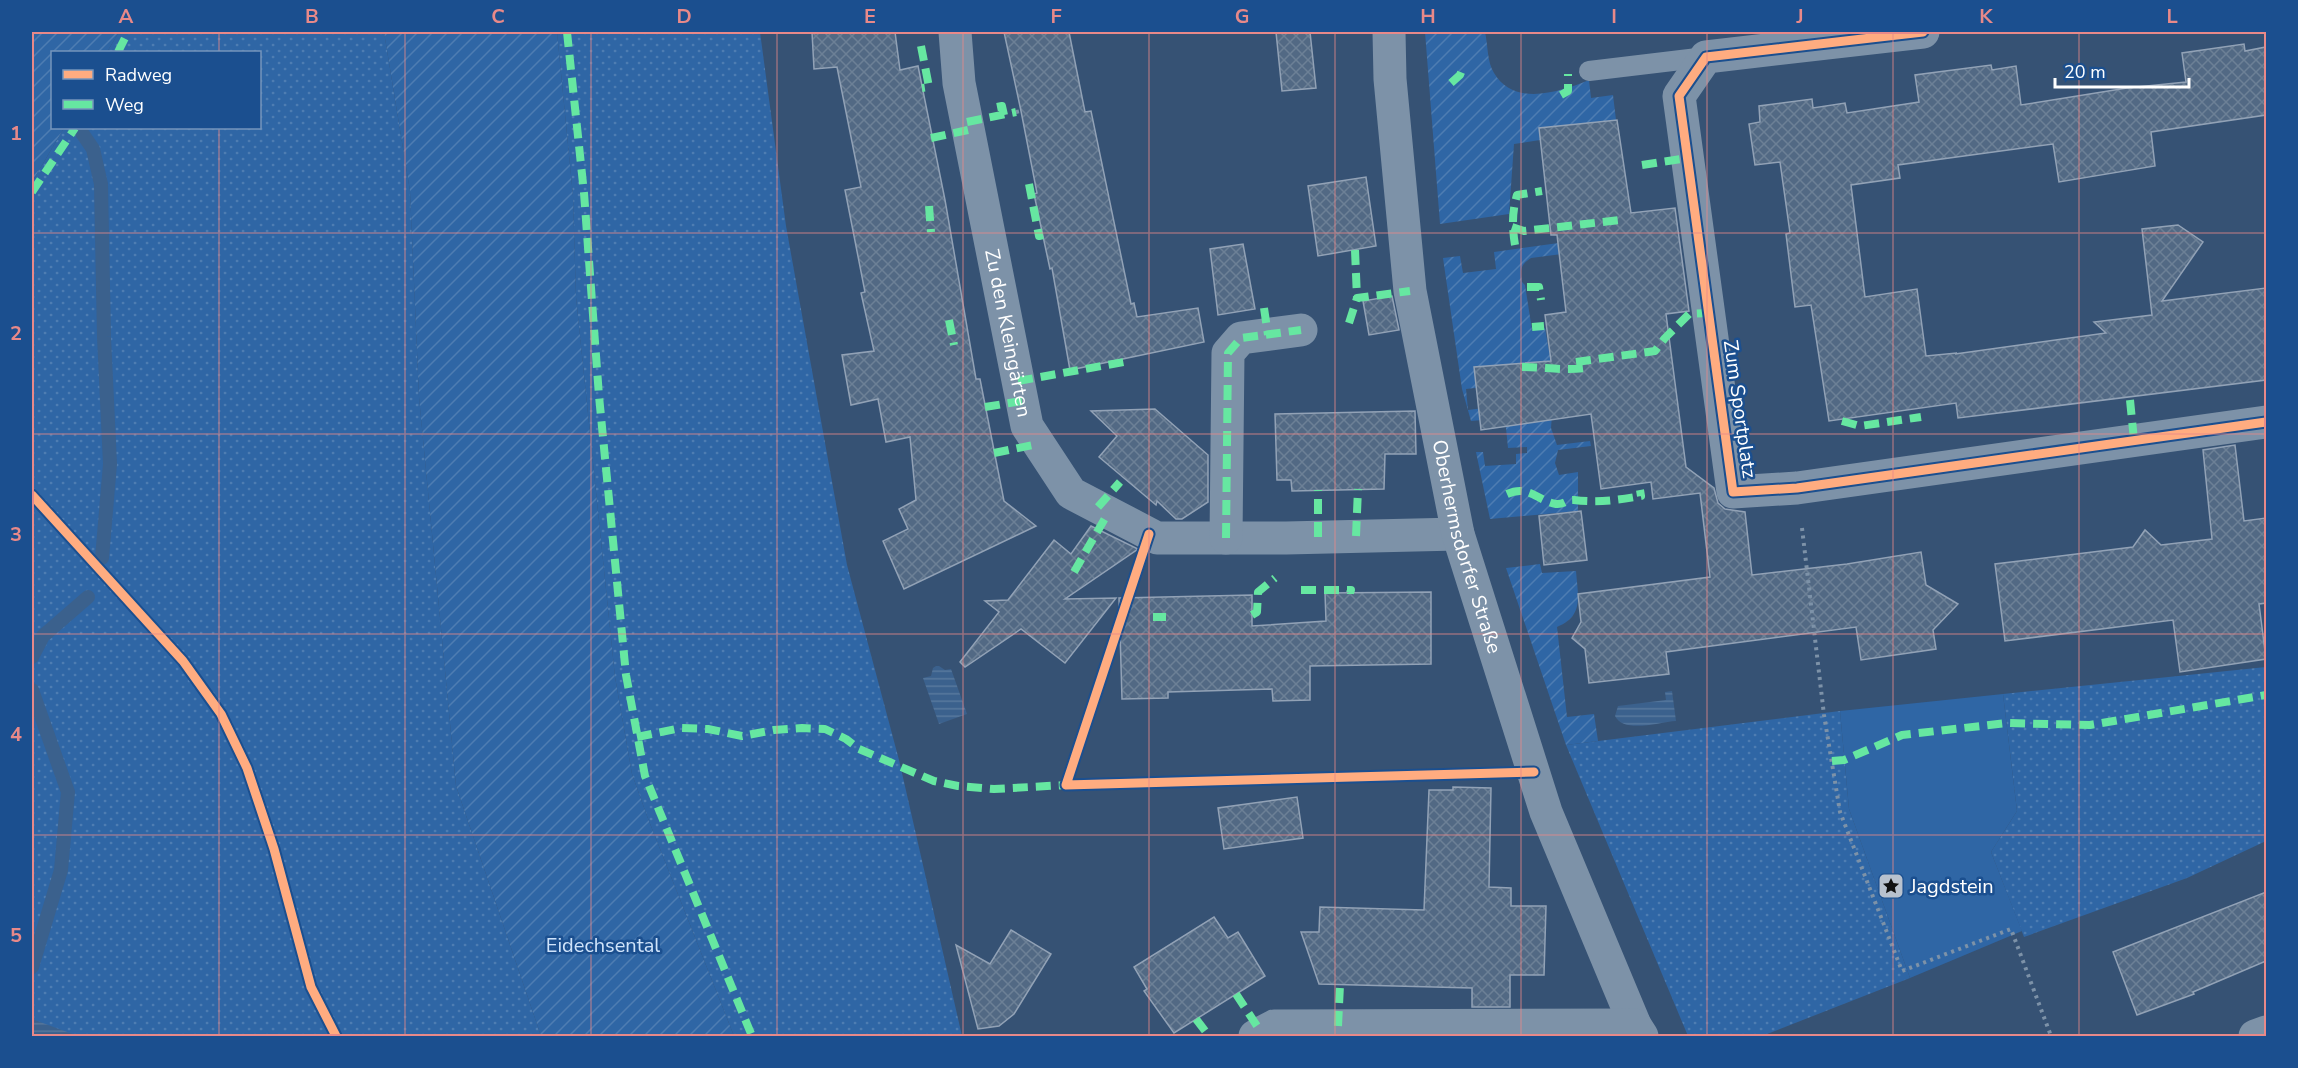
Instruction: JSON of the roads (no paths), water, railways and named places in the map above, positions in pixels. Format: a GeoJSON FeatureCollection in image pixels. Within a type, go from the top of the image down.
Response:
{"type":"FeatureCollection","features":[{"type":"Feature","properties":{"kind":"street","name":"Zu den Kleingärten"},"geometry":{"type":"LineString","coordinates":[[955,32],[959,83],[1027,426],[1071,493],[1157,538],[1458,534]]}},
{"type":"Feature","properties":{"kind":"street","name":"Oberhermsdorfer Straße"},"geometry":{"type":"LineString","coordinates":[[1389,32],[1390,80],[1410,291],[1458,534],[1546,812],[1638,1031]]}},
{"type":"Feature","properties":{"kind":"street"},"geometry":{"type":"LineString","coordinates":[[1706,57],[1923,32]]}},
{"type":"Feature","properties":{"kind":"street","name":"Zum Sportplatz"},"geometry":{"type":"LineString","coordinates":[[1706,57],[1679,96],[1733,492],[1797,488],[2266,422]]}},
{"type":"Feature","properties":{"kind":"street"},"geometry":{"type":"LineString","coordinates":[[1226,538],[1228,353],[1241,338],[1301,330]]}},
{"type":"Feature","properties":{"kind":"street"},"geometry":{"type":"LineString","coordinates":[[1255,1036],[1274,1026],[1638,1031]]}},
{"type":"Feature","properties":{"kind":"street"},"geometry":{"type":"LineString","coordinates":[[2255,1036],[2266,1032]]}},
{"type":"Feature","properties":{"kind":"lane"},"geometry":{"type":"LineString","coordinates":[[1589,71],[1706,57]]}},
{"type":"Feature","properties":{"kind":"waterway"},"geometry":{"type":"LineString","coordinates":[[82,133],[93,149],[101,184],[104,337],[110,464],[102,558]]}},
{"type":"Feature","properties":{"kind":"waterway"},"geometry":{"type":"LineString","coordinates":[[32,657],[43,636],[88,597]]}},
{"type":"Feature","properties":{"kind":"waterway"},"geometry":{"type":"LineString","coordinates":[[32,690],[68,792],[61,870],[32,967]]}},
{"type":"Feature","properties":{"kind":"place","name":"Jagdstein"},"geometry":{"type":"Point","coordinates":[1891,886]}},
{"type":"Feature","properties":{"kind":"park label","name":"Eidechsental"},"geometry":{"type":"Point","coordinates":[603,945]}}]}
